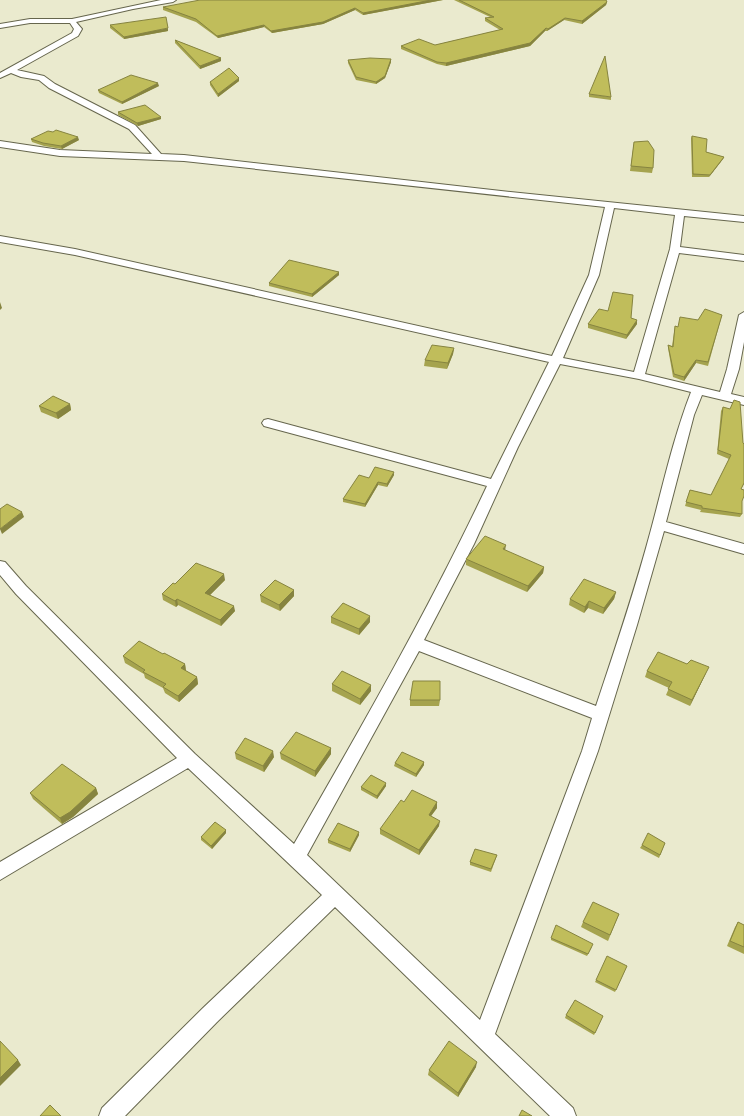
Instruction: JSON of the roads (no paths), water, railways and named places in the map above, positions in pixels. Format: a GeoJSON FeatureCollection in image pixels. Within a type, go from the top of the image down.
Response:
{"type":"FeatureCollection","features":[{"type":"Feature","properties":{"kind":"street"},"geometry":{"type":"LineString","coordinates":[[0,26],[30,21],[72,21],[133,7],[173,0]]}},
{"type":"Feature","properties":{"kind":"street"},"geometry":{"type":"LineString","coordinates":[[0,76],[75,34],[78,29],[72,21]]}},
{"type":"Feature","properties":{"kind":"street"},"geometry":{"type":"LineString","coordinates":[[11,70],[24,75],[42,78],[52,86],[132,127],[158,156]]}},
{"type":"Feature","properties":{"kind":"street"},"geometry":{"type":"LineString","coordinates":[[0,144],[60,153],[158,156],[744,219]]}},
{"type":"Feature","properties":{"kind":"street"},"geometry":{"type":"LineString","coordinates":[[296,857],[415,643],[468,544],[524,423],[556,360],[594,274],[610,205]]}},
{"type":"Feature","properties":{"kind":"street"},"geometry":{"type":"LineString","coordinates":[[640,376],[675,249],[680,212]]}},
{"type":"Feature","properties":{"kind":"street"},"geometry":{"type":"LineString","coordinates":[[0,239],[75,252],[556,360],[640,376],[744,401]]}},
{"type":"Feature","properties":{"kind":"street"},"geometry":{"type":"LineString","coordinates":[[675,249],[744,258]]}},
{"type":"Feature","properties":{"kind":"street"},"geometry":{"type":"LineString","coordinates":[[724,397],[733,369],[744,315]]}},
{"type":"Feature","properties":{"kind":"street"},"geometry":{"type":"LineString","coordinates":[[483,1038],[602,715],[659,526],[662,509],[686,422],[697,390]]}},
{"type":"Feature","properties":{"kind":"street"},"geometry":{"type":"LineString","coordinates":[[268,422],[495,484]]}},
{"type":"Feature","properties":{"kind":"street"},"geometry":{"type":"LineString","coordinates":[[659,526],[744,550]]}},
{"type":"Feature","properties":{"kind":"street"},"geometry":{"type":"LineString","coordinates":[[0,566],[21,590],[189,759],[296,857],[565,1116]]}},
{"type":"Feature","properties":{"kind":"street"},"geometry":{"type":"LineString","coordinates":[[415,643],[602,715]]}},
{"type":"Feature","properties":{"kind":"street"},"geometry":{"type":"LineString","coordinates":[[0,872],[189,759]]}},
{"type":"Feature","properties":{"kind":"street"},"geometry":{"type":"LineString","coordinates":[[110,1116],[210,1015],[335,895]]}}]}
